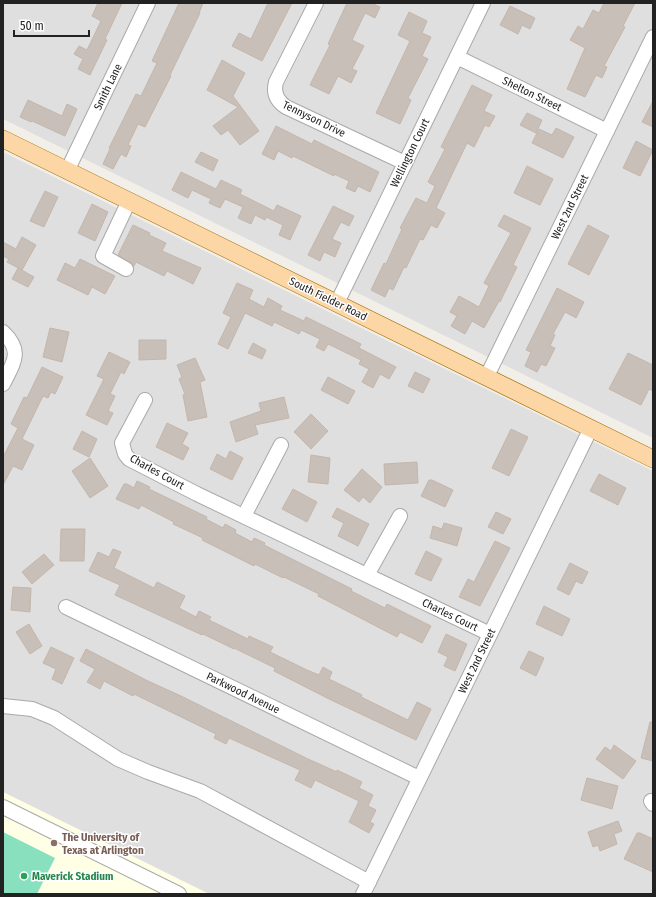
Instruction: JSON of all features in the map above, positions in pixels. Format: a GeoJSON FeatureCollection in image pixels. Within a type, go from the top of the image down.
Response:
{"type":"FeatureCollection","features":[{"type":"Feature","properties":{"kind":"main road","name":"South Fielder Road"},"geometry":{"type":"LineString","coordinates":[[3,140],[487,376],[653,459]]}},
{"type":"Feature","properties":{"kind":"street","name":"Smith Lane"},"geometry":{"type":"LineString","coordinates":[[67,171],[148,3]]}},
{"type":"Feature","properties":{"kind":"street","name":"Tennyson Drive"},"geometry":{"type":"LineString","coordinates":[[316,3],[276,82],[274,89],[279,102],[286,107],[405,163]]}},
{"type":"Feature","properties":{"kind":"street","name":"Wellington Court"},"geometry":{"type":"LineString","coordinates":[[337,303],[483,3]]}},
{"type":"Feature","properties":{"kind":"street","name":"West 2nd Street"},"geometry":{"type":"LineString","coordinates":[[487,376],[653,37]]}},
{"type":"Feature","properties":{"kind":"street","name":"Shelton Street"},"geometry":{"type":"LineString","coordinates":[[457,57],[607,131]]}},
{"type":"Feature","properties":{"kind":"street"},"geometry":{"type":"LineString","coordinates":[[126,269],[103,256],[129,201]]}},
{"type":"Feature","properties":{"kind":"street"},"geometry":{"type":"LineString","coordinates":[[3,332],[11,340],[16,353],[3,384]]}},
{"type":"Feature","properties":{"kind":"street","name":"Charles Court"},"geometry":{"type":"LineString","coordinates":[[145,400],[122,443],[125,454],[130,459],[244,516],[490,634]]}},
{"type":"Feature","properties":{"kind":"street","name":"West 2nd Street"},"geometry":{"type":"LineString","coordinates":[[366,888],[591,428]]}},
{"type":"Feature","properties":{"kind":"street"},"geometry":{"type":"LineString","coordinates":[[244,516],[281,445]]}},
{"type":"Feature","properties":{"kind":"street"},"geometry":{"type":"LineString","coordinates":[[367,575],[400,516]]}},
{"type":"Feature","properties":{"kind":"street","name":"Parkwood Avenue"},"geometry":{"type":"LineString","coordinates":[[66,607],[420,778]]}},
{"type":"Feature","properties":{"kind":"street"},"geometry":{"type":"LineString","coordinates":[[3,706],[32,709],[54,718],[118,759],[148,772],[200,791],[366,888]]}},
{"type":"Feature","properties":{"kind":"street"},"geometry":{"type":"LineString","coordinates":[[3,807],[179,894]]}},
{"type":"Feature","properties":{"kind":"shaded area"},"geometry":{"type":"Polygon","coordinates":[[[3,3],[653,3],[653,438],[3,119],[3,3]]]}},
{"type":"Feature","properties":{"kind":"shaded area"},"geometry":{"type":"Polygon","coordinates":[[[3,152],[653,471],[653,894],[209,894],[3,792],[3,152]]]}},
{"type":"Feature","properties":{"kind":"shaded area","name":"The University of Texas at Arlington"},"geometry":{"type":"Polygon","coordinates":[[[3,792],[209,894],[3,894],[3,792]]]}},
{"type":"Feature","properties":{"kind":"green space","name":"Maverick Stadium"},"geometry":{"type":"Polygon","coordinates":[[[3,832],[55,858],[37,894],[3,894],[3,832]]]}},
{"type":"Feature","properties":{"kind":"building"},"geometry":{"type":"Polygon","coordinates":[[[98,3],[122,3],[105,39],[107,40],[90,75],[78,69],[83,59],[74,54],[79,46],[87,50],[101,21],[92,16],[98,3]]]}},
{"type":"Feature","properties":{"kind":"building"},"geometry":{"type":"Polygon","coordinates":[[[179,3],[203,3],[200,13],[170,75],[171,76],[145,127],[138,124],[128,145],[131,146],[126,157],[121,154],[113,169],[103,164],[110,149],[109,148],[136,94],[141,96],[157,63],[152,61],[179,3]]]}},
{"type":"Feature","properties":{"kind":"building"},"geometry":{"type":"Polygon","coordinates":[[[268,3],[292,3],[262,61],[232,46],[239,33],[251,39],[268,3]]]}},
{"type":"Feature","properties":{"kind":"building"},"geometry":{"type":"Polygon","coordinates":[[[347,3],[371,3],[380,7],[375,18],[365,13],[352,40],[364,46],[352,69],[357,71],[351,83],[338,76],[329,94],[310,85],[330,45],[328,44],[347,3]]]}},
{"type":"Feature","properties":{"kind":"building"},"geometry":{"type":"Polygon","coordinates":[[[604,3],[635,3],[623,26],[625,27],[604,66],[607,67],[602,78],[596,75],[585,97],[567,89],[585,48],[570,40],[578,26],[583,29],[593,10],[599,13],[604,3]]]}},
{"type":"Feature","properties":{"kind":"building"},"geometry":{"type":"Polygon","coordinates":[[[510,6],[535,18],[530,29],[522,25],[518,34],[500,25],[510,6]]]}},
{"type":"Feature","properties":{"kind":"building"},"geometry":{"type":"Polygon","coordinates":[[[409,12],[427,21],[422,33],[431,37],[422,56],[428,59],[408,98],[411,100],[400,124],[376,113],[410,41],[398,35],[409,12]]]}},
{"type":"Feature","properties":{"kind":"building"},"geometry":{"type":"Polygon","coordinates":[[[222,60],[245,73],[233,96],[259,131],[240,145],[228,130],[221,135],[213,126],[238,107],[207,90],[222,60]]]}},
{"type":"Feature","properties":{"kind":"building"},"geometry":{"type":"Polygon","coordinates":[[[472,85],[492,95],[484,111],[495,116],[489,127],[485,125],[474,147],[467,143],[436,208],[445,213],[437,228],[431,225],[423,240],[420,239],[393,290],[389,288],[385,297],[371,290],[384,263],[386,264],[402,229],[400,228],[416,198],[427,203],[435,186],[428,182],[445,149],[441,147],[472,85]]]}},
{"type":"Feature","properties":{"kind":"building"},"geometry":{"type":"Polygon","coordinates":[[[28,100],[62,116],[67,104],[77,109],[65,136],[20,117],[28,100]]]}},
{"type":"Feature","properties":{"kind":"building"},"geometry":{"type":"Polygon","coordinates":[[[653,101],[653,127],[642,122],[653,101]]]}},
{"type":"Feature","properties":{"kind":"building"},"geometry":{"type":"Polygon","coordinates":[[[527,113],[542,120],[536,133],[520,125],[527,113]]]}},
{"type":"Feature","properties":{"kind":"building"},"geometry":{"type":"Polygon","coordinates":[[[276,126],[312,144],[314,140],[379,172],[370,192],[358,186],[355,192],[346,188],[349,181],[334,174],[334,176],[293,156],[292,158],[278,151],[274,160],[262,154],[276,126]]]}},
{"type":"Feature","properties":{"kind":"building"},"geometry":{"type":"Polygon","coordinates":[[[556,128],[574,137],[563,158],[532,143],[539,129],[552,135],[556,128]]]}},
{"type":"Feature","properties":{"kind":"building"},"geometry":{"type":"Polygon","coordinates":[[[636,141],[653,150],[640,176],[623,168],[636,141]]]}},
{"type":"Feature","properties":{"kind":"building"},"geometry":{"type":"Polygon","coordinates":[[[201,152],[218,160],[213,171],[195,162],[201,152]]]}},
{"type":"Feature","properties":{"kind":"building"},"geometry":{"type":"Polygon","coordinates":[[[527,166],[553,179],[540,205],[514,193],[527,166]]]}},
{"type":"Feature","properties":{"kind":"building"},"geometry":{"type":"Polygon","coordinates":[[[181,172],[216,189],[221,180],[242,190],[240,194],[274,211],[277,205],[301,216],[290,240],[279,235],[283,225],[266,217],[265,220],[255,215],[251,224],[238,218],[243,207],[225,199],[220,208],[209,203],[211,199],[192,190],[188,198],[172,190],[181,172]]]}},
{"type":"Feature","properties":{"kind":"building"},"geometry":{"type":"Polygon","coordinates":[[[45,191],[58,197],[44,227],[30,221],[45,191]]]}},
{"type":"Feature","properties":{"kind":"building"},"geometry":{"type":"Polygon","coordinates":[[[92,204],[108,212],[95,241],[78,233],[92,204]]]}},
{"type":"Feature","properties":{"kind":"building"},"geometry":{"type":"Polygon","coordinates":[[[333,206],[354,216],[349,226],[341,222],[332,239],[341,243],[335,257],[324,252],[320,261],[308,255],[333,206]]]}},
{"type":"Feature","properties":{"kind":"building"},"geometry":{"type":"Polygon","coordinates":[[[504,215],[531,228],[513,265],[517,267],[500,302],[499,301],[484,328],[472,321],[465,334],[451,326],[457,316],[450,312],[459,296],[479,307],[489,286],[484,283],[511,233],[498,226],[504,215]]]}},
{"type":"Feature","properties":{"kind":"building"},"geometry":{"type":"Polygon","coordinates":[[[133,225],[166,243],[162,251],[201,268],[193,284],[167,271],[164,276],[136,262],[134,266],[118,255],[133,225]]]}},
{"type":"Feature","properties":{"kind":"building"},"geometry":{"type":"Polygon","coordinates":[[[588,225],[609,236],[589,275],[568,264],[588,225]]]}},
{"type":"Feature","properties":{"kind":"building"},"geometry":{"type":"Polygon","coordinates":[[[22,237],[36,245],[22,270],[7,262],[9,259],[3,256],[3,242],[16,249],[22,237]]]}},
{"type":"Feature","properties":{"kind":"building"},"geometry":{"type":"Polygon","coordinates":[[[80,259],[115,276],[105,294],[92,287],[88,295],[57,280],[65,263],[75,268],[80,259]]]}},
{"type":"Feature","properties":{"kind":"building"},"geometry":{"type":"Polygon","coordinates":[[[18,268],[34,277],[28,287],[12,279],[18,268]]]}},
{"type":"Feature","properties":{"kind":"building"},"geometry":{"type":"Polygon","coordinates":[[[237,283],[253,290],[249,299],[264,307],[268,298],[282,306],[280,310],[304,321],[306,317],[361,344],[359,348],[396,367],[389,379],[380,374],[373,388],[362,382],[369,369],[359,364],[361,360],[328,344],[324,351],[316,347],[320,339],[301,330],[299,334],[274,322],[272,326],[245,313],[228,349],[218,344],[231,317],[223,313],[237,283]]]}},
{"type":"Feature","properties":{"kind":"building"},"geometry":{"type":"Polygon","coordinates":[[[557,288],[584,302],[576,318],[565,312],[553,334],[555,335],[550,346],[555,348],[546,366],[541,364],[537,372],[525,366],[531,352],[526,350],[557,288]]]}},
{"type":"Feature","properties":{"kind":"building"},"geometry":{"type":"Polygon","coordinates":[[[50,328],[69,332],[62,362],[43,357],[50,328]]]}},
{"type":"Feature","properties":{"kind":"building"},"geometry":{"type":"Polygon","coordinates":[[[139,340],[166,340],[166,359],[139,360],[139,340]]]}},
{"type":"Feature","properties":{"kind":"building"},"geometry":{"type":"Polygon","coordinates":[[[253,343],[266,350],[262,359],[248,353],[253,343]]]}},
{"type":"Feature","properties":{"kind":"building"},"geometry":{"type":"Polygon","coordinates":[[[109,352],[130,362],[124,374],[121,372],[110,394],[115,396],[108,411],[113,413],[107,425],[86,415],[104,379],[97,376],[109,352]]]}},
{"type":"Feature","properties":{"kind":"building"},"geometry":{"type":"Polygon","coordinates":[[[628,353],[653,365],[653,391],[649,389],[641,405],[609,389],[628,353]]]}},
{"type":"Feature","properties":{"kind":"building"},"geometry":{"type":"Polygon","coordinates":[[[195,358],[205,380],[200,382],[207,417],[188,421],[183,395],[185,394],[179,379],[182,377],[177,365],[195,358]]]}},
{"type":"Feature","properties":{"kind":"building"},"geometry":{"type":"Polygon","coordinates":[[[42,367],[63,377],[55,394],[51,392],[48,398],[43,396],[22,439],[34,445],[22,470],[13,466],[3,485],[3,457],[18,428],[11,424],[24,397],[27,398],[42,367]]]}},
{"type":"Feature","properties":{"kind":"building"},"geometry":{"type":"Polygon","coordinates":[[[415,372],[430,379],[423,393],[408,386],[415,372]]]}},
{"type":"Feature","properties":{"kind":"building"},"geometry":{"type":"Polygon","coordinates":[[[328,377],[355,391],[348,404],[321,390],[328,377]]]}},
{"type":"Feature","properties":{"kind":"building"},"geometry":{"type":"Polygon","coordinates":[[[284,397],[289,418],[255,425],[258,434],[236,442],[230,422],[261,411],[259,403],[284,397]]]}},
{"type":"Feature","properties":{"kind":"building"},"geometry":{"type":"Polygon","coordinates":[[[311,414],[328,431],[311,449],[294,432],[311,414]]]}},
{"type":"Feature","properties":{"kind":"building"},"geometry":{"type":"Polygon","coordinates":[[[167,423],[188,433],[182,444],[189,448],[183,460],[156,447],[167,423]]]}},
{"type":"Feature","properties":{"kind":"building"},"geometry":{"type":"Polygon","coordinates":[[[511,429],[528,437],[509,476],[492,468],[511,429]]]}},
{"type":"Feature","properties":{"kind":"building"},"geometry":{"type":"Polygon","coordinates":[[[82,431],[97,439],[89,457],[73,449],[82,431]]]}},
{"type":"Feature","properties":{"kind":"building"},"geometry":{"type":"Polygon","coordinates":[[[230,451],[243,458],[232,480],[210,469],[217,454],[226,459],[230,451]]]}},
{"type":"Feature","properties":{"kind":"building"},"geometry":{"type":"Polygon","coordinates":[[[311,455],[330,458],[328,484],[308,482],[311,455]]]}},
{"type":"Feature","properties":{"kind":"building"},"geometry":{"type":"Polygon","coordinates":[[[90,458],[108,486],[90,498],[72,471],[90,458]]]}},
{"type":"Feature","properties":{"kind":"building"},"geometry":{"type":"Polygon","coordinates":[[[417,462],[418,483],[385,485],[384,464],[417,462]]]}},
{"type":"Feature","properties":{"kind":"building"},"geometry":{"type":"Polygon","coordinates":[[[362,469],[382,487],[370,503],[363,497],[359,502],[344,490],[362,469]]]}},
{"type":"Feature","properties":{"kind":"building"},"geometry":{"type":"Polygon","coordinates":[[[599,474],[626,488],[618,505],[590,491],[599,474]]]}},
{"type":"Feature","properties":{"kind":"building"},"geometry":{"type":"Polygon","coordinates":[[[429,480],[453,490],[445,507],[421,496],[429,480]]]}},
{"type":"Feature","properties":{"kind":"building"},"geometry":{"type":"Polygon","coordinates":[[[137,481],[150,487],[149,489],[207,517],[206,519],[223,528],[225,524],[236,530],[235,533],[252,542],[254,538],[265,543],[264,545],[352,589],[351,591],[385,608],[387,604],[431,626],[422,643],[400,632],[397,637],[318,596],[319,594],[255,564],[254,566],[202,540],[203,538],[173,524],[174,522],[141,505],[139,509],[116,499],[124,484],[134,488],[137,481]]]}},
{"type":"Feature","properties":{"kind":"building"},"geometry":{"type":"Polygon","coordinates":[[[293,489],[317,502],[307,522],[282,509],[293,489]]]}},
{"type":"Feature","properties":{"kind":"building"},"geometry":{"type":"Polygon","coordinates":[[[337,508],[369,524],[358,546],[338,536],[344,523],[332,517],[337,508]]]}},
{"type":"Feature","properties":{"kind":"building"},"geometry":{"type":"Polygon","coordinates":[[[496,512],[511,519],[503,534],[488,527],[496,512]]]}},
{"type":"Feature","properties":{"kind":"building"},"geometry":{"type":"Polygon","coordinates":[[[444,523],[462,528],[457,546],[430,538],[433,526],[442,529],[444,523]]]}},
{"type":"Feature","properties":{"kind":"building"},"geometry":{"type":"Polygon","coordinates":[[[61,529],[85,529],[84,561],[60,561],[61,529]]]}},
{"type":"Feature","properties":{"kind":"building"},"geometry":{"type":"Polygon","coordinates":[[[495,541],[510,548],[480,606],[459,597],[468,579],[474,582],[495,541]]]}},
{"type":"Feature","properties":{"kind":"building"},"geometry":{"type":"Polygon","coordinates":[[[113,549],[121,552],[114,568],[154,588],[157,582],[185,596],[179,608],[196,617],[199,611],[211,617],[209,620],[248,639],[249,636],[273,647],[270,652],[319,675],[323,667],[332,672],[329,679],[362,695],[361,697],[408,720],[417,702],[431,709],[416,740],[331,700],[274,671],[275,668],[234,648],[115,595],[120,585],[89,571],[98,552],[109,557],[113,549]]]}},
{"type":"Feature","properties":{"kind":"building"},"geometry":{"type":"Polygon","coordinates":[[[426,551],[442,559],[431,581],[415,574],[426,551]]]}},
{"type":"Feature","properties":{"kind":"building"},"geometry":{"type":"Polygon","coordinates":[[[44,554],[54,565],[32,584],[22,572],[44,554]]]}},
{"type":"Feature","properties":{"kind":"building"},"geometry":{"type":"Polygon","coordinates":[[[570,563],[588,572],[582,584],[576,581],[569,595],[557,589],[570,563]]]}},
{"type":"Feature","properties":{"kind":"building"},"geometry":{"type":"Polygon","coordinates":[[[13,587],[31,588],[30,612],[11,610],[13,587]]]}},
{"type":"Feature","properties":{"kind":"building"},"geometry":{"type":"Polygon","coordinates":[[[544,606],[570,619],[562,636],[536,624],[544,606]]]}},
{"type":"Feature","properties":{"kind":"building"},"geometry":{"type":"Polygon","coordinates":[[[29,624],[42,646],[30,654],[16,632],[29,624]]]}},
{"type":"Feature","properties":{"kind":"building"},"geometry":{"type":"Polygon","coordinates":[[[446,634],[467,644],[455,671],[444,666],[448,657],[438,652],[446,634]]]}},
{"type":"Feature","properties":{"kind":"building"},"geometry":{"type":"Polygon","coordinates":[[[51,647],[74,658],[62,684],[52,679],[56,669],[43,663],[51,647]]]}},
{"type":"Feature","properties":{"kind":"building"},"geometry":{"type":"Polygon","coordinates":[[[86,649],[306,758],[362,782],[359,788],[373,795],[368,806],[376,810],[370,822],[374,824],[369,833],[349,822],[359,801],[315,780],[311,788],[295,780],[300,770],[229,738],[226,744],[214,738],[216,734],[134,694],[133,696],[104,681],[100,689],[87,682],[95,669],[80,661],[86,649]]]}},
{"type":"Feature","properties":{"kind":"building"},"geometry":{"type":"Polygon","coordinates":[[[529,651],[544,658],[536,676],[520,668],[529,651]]]}},
{"type":"Feature","properties":{"kind":"building"},"geometry":{"type":"Polygon","coordinates":[[[650,722],[653,722],[653,761],[641,758],[650,722]]]}},
{"type":"Feature","properties":{"kind":"building"},"geometry":{"type":"Polygon","coordinates":[[[614,745],[636,761],[623,779],[596,759],[605,747],[611,751],[614,745]]]}},
{"type":"Feature","properties":{"kind":"building"},"geometry":{"type":"Polygon","coordinates":[[[587,778],[618,786],[612,809],[581,800],[587,778]]]}},
{"type":"Feature","properties":{"kind":"building"},"geometry":{"type":"Polygon","coordinates":[[[618,821],[622,831],[614,834],[617,844],[600,851],[598,845],[593,847],[588,832],[618,821]]]}},
{"type":"Feature","properties":{"kind":"building"},"geometry":{"type":"Polygon","coordinates":[[[637,833],[653,839],[653,872],[624,859],[637,833]]]}},
{"type":"Feature","properties":{"kind":"place","name":"The University of Texas at Arlington"},"geometry":{"type":"Point","coordinates":[54,843]}},
{"type":"Feature","properties":{"kind":"place","name":"Maverick Stadium"},"geometry":{"type":"Point","coordinates":[24,876]}}]}
